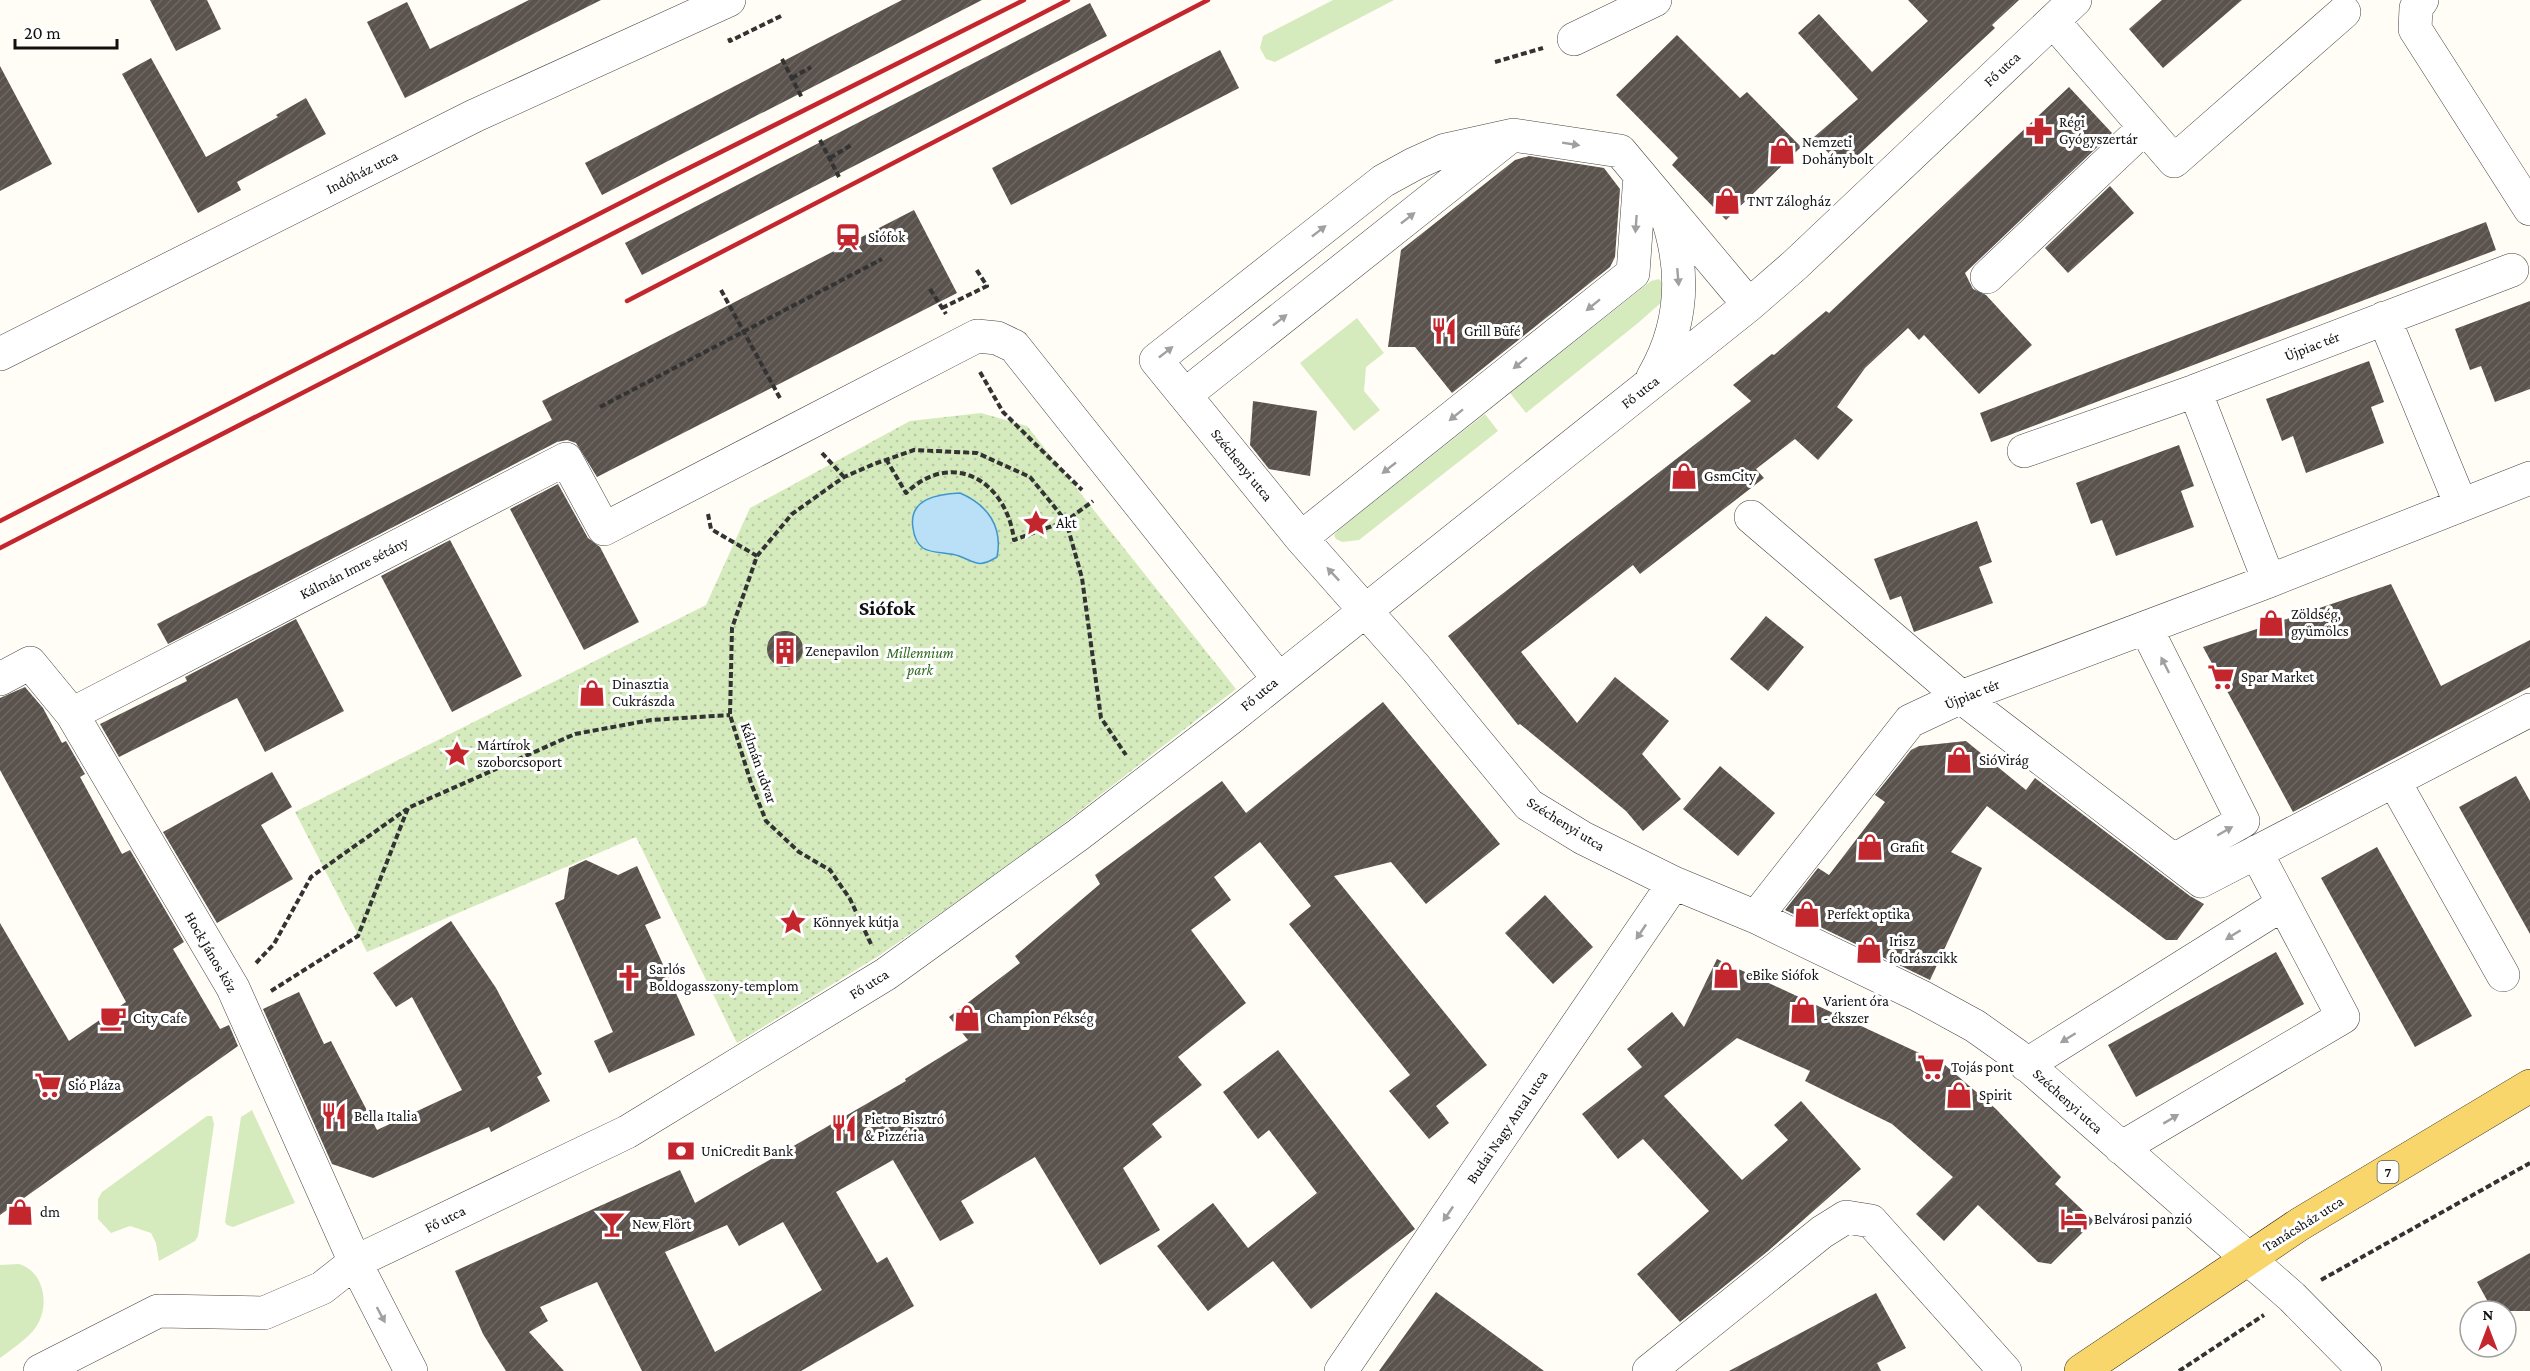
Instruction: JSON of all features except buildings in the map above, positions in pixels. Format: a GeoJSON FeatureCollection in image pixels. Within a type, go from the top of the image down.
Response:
{"type":"FeatureCollection","features":[{"type":"Feature","properties":{"kind":"main road","name":"Tanácsház utca"},"geometry":{"type":"LineString","coordinates":[[2081,1371],[2300,1224],[2530,1086]]}},
{"type":"Feature","properties":{"kind":"street","name":"Indóház utca"},"geometry":{"type":"LineString","coordinates":[[0,354],[474,116],[729,0]]}},
{"type":"Feature","properties":{"kind":"street"},"geometry":{"type":"LineString","coordinates":[[1574,39],[1655,0]]}},
{"type":"Feature","properties":{"kind":"street"},"geometry":{"type":"LineString","coordinates":[[2422,0],[2416,8],[2415,29],[2530,209]]}},
{"type":"Feature","properties":{"kind":"street"},"geometry":{"type":"LineString","coordinates":[[2064,10],[2144,128],[2174,161],[2344,12]]}},
{"type":"Feature","properties":{"kind":"street","name":"Fő utca"},"geometry":{"type":"LineString","coordinates":[[40,1371],[158,1311],[264,1313],[322,1288],[355,1262],[627,1132],[886,974],[1078,835],[1749,305],[1795,265],[2064,10]]}},
{"type":"Feature","properties":{"kind":"street"},"geometry":{"type":"LineString","coordinates":[[1987,277],[2144,128]]}},
{"type":"Feature","properties":{"kind":"street"},"geometry":{"type":"LineString","coordinates":[[1185,395],[1513,135],[1620,151],[1749,305]]}},
{"type":"Feature","properties":{"kind":"street","name":"Széchenyi utca"},"geometry":{"type":"LineString","coordinates":[[1513,135],[1445,150],[1383,181],[1156,360],[1301,538],[1365,610],[1529,805],[1583,838],[1674,883],[1756,917],[1920,996],[1975,1026],[2026,1065],[2292,1297],[2365,1371]]}},
{"type":"Feature","properties":{"kind":"street"},"geometry":{"type":"LineString","coordinates":[[1301,538],[1633,273],[1640,174]]}},
{"type":"Feature","properties":{"kind":"street"},"geometry":{"type":"LineString","coordinates":[[1648,387],[1665,357],[1679,309],[1674,240],[1661,200]]}},
{"type":"Feature","properties":{"kind":"street","name":"Újpiac tér"},"geometry":{"type":"LineString","coordinates":[[2025,451],[2195,391],[2512,270]]}},
{"type":"Feature","properties":{"kind":"street"},"geometry":{"type":"LineString","coordinates":[[2384,318],[2461,505]]}},
{"type":"Feature","properties":{"kind":"street"},"geometry":{"type":"LineString","coordinates":[[700,478],[963,342],[977,336],[997,338],[1014,346],[1278,678]]}},
{"type":"Feature","properties":{"kind":"street"},"geometry":{"type":"LineString","coordinates":[[2195,391],[2269,581]]}},
{"type":"Feature","properties":{"kind":"street","name":"Kálmán Imre sétány"},"geometry":{"type":"LineString","coordinates":[[72,714],[566,459],[604,529],[700,478]]}},
{"type":"Feature","properties":{"kind":"street","name":"Újpiac tér"},"geometry":{"type":"LineString","coordinates":[[1756,917],[1910,721],[1961,697],[2269,581],[2530,478]]}},
{"type":"Feature","properties":{"kind":"street"},"geometry":{"type":"LineString","coordinates":[[1750,517],[1961,697],[2201,881],[2530,711]]}},
{"type":"Feature","properties":{"kind":"street"},"geometry":{"type":"LineString","coordinates":[[2146,628],[2242,820],[2174,860]]}},
{"type":"Feature","properties":{"kind":"street","name":"Hock János köz"},"geometry":{"type":"LineString","coordinates":[[0,679],[30,663],[72,714],[238,999],[355,1262],[411,1371]]}},
{"type":"Feature","properties":{"kind":"street"},"geometry":{"type":"LineString","coordinates":[[2394,781],[2503,975]]}},
{"type":"Feature","properties":{"kind":"street"},"geometry":{"type":"LineString","coordinates":[[2121,1148],[2343,1017],[2256,852]]}},
{"type":"Feature","properties":{"kind":"street","name":"Budai Nagy Antal utca"},"geometry":{"type":"LineString","coordinates":[[1341,1371],[1674,883]]}},
{"type":"Feature","properties":{"kind":"street"},"geometry":{"type":"LineString","coordinates":[[2026,1065],[2283,904]]}},
{"type":"Feature","properties":{"kind":"street"},"geometry":{"type":"LineString","coordinates":[[1649,1371],[1822,1232],[1846,1217],[1871,1221],[2005,1371]]}},
{"type":"Feature","properties":{"kind":"path"},"geometry":{"type":"LineString","coordinates":[[730,40],[783,15]]}},
{"type":"Feature","properties":{"kind":"path"},"geometry":{"type":"LineString","coordinates":[[1495,62],[1574,39]]}},
{"type":"Feature","properties":{"kind":"path"},"geometry":{"type":"LineString","coordinates":[[782,59],[802,98]]}},
{"type":"Feature","properties":{"kind":"path"},"geometry":{"type":"LineString","coordinates":[[792,78],[811,67]]}},
{"type":"Feature","properties":{"kind":"path"},"geometry":{"type":"LineString","coordinates":[[820,140],[839,177]]}},
{"type":"Feature","properties":{"kind":"path"},"geometry":{"type":"LineString","coordinates":[[830,158],[853,144]]}},
{"type":"Feature","properties":{"kind":"path"},"geometry":{"type":"LineString","coordinates":[[600,407],[882,260]]}},
{"type":"Feature","properties":{"kind":"path"},"geometry":{"type":"LineString","coordinates":[[930,289],[942,308],[987,286],[976,269]]}},
{"type":"Feature","properties":{"kind":"path"},"geometry":{"type":"LineString","coordinates":[[721,290],[772,387],[799,428]]}},
{"type":"Feature","properties":{"kind":"path"},"geometry":{"type":"LineString","coordinates":[[963,342],[1003,412],[1101,510]]}},
{"type":"Feature","properties":{"kind":"path","name":"Kálmán udvar"},"geometry":{"type":"LineString","coordinates":[[886,974],[850,899],[830,870],[799,852],[766,820],[751,783],[730,715],[732,628],[757,556],[792,514],[844,477],[914,450],[977,453],[1030,477],[1066,521],[1082,578],[1101,718],[1145,783]]}},
{"type":"Feature","properties":{"kind":"path"},"geometry":{"type":"LineString","coordinates":[[886,459],[906,493],[917,482],[932,475],[962,474],[978,478],[992,488],[1004,503],[1012,520],[1014,540],[1066,521],[1093,501]]}},
{"type":"Feature","properties":{"kind":"path"},"geometry":{"type":"LineString","coordinates":[[700,478],[711,529],[757,556]]}},
{"type":"Feature","properties":{"kind":"path"},"geometry":{"type":"LineString","coordinates":[[238,999],[274,944],[311,877],[408,808],[575,734],[651,720],[730,715]]}},
{"type":"Feature","properties":{"kind":"path"},"geometry":{"type":"LineString","coordinates":[[238,999],[358,936],[408,808]]}},
{"type":"Feature","properties":{"kind":"path"},"geometry":{"type":"LineString","coordinates":[[2179,1371],[2292,1297],[2530,1163]]}},
{"type":"Feature","properties":{"kind":"green space"},"geometry":{"type":"Polygon","coordinates":[[[1333,0],[1394,0],[1275,62],[1266,59],[1260,48],[1263,36],[1333,0]]]}},
{"type":"Feature","properties":{"kind":"green space"},"geometry":{"type":"Polygon","coordinates":[[[1659,279],[1671,294],[1526,413],[1510,393],[1651,281],[1659,279]]]}},
{"type":"Feature","properties":{"kind":"green space"},"geometry":{"type":"Polygon","coordinates":[[[1357,318],[1384,353],[1366,367],[1364,391],[1380,410],[1354,431],[1300,363],[1357,318]]]}},
{"type":"Feature","properties":{"kind":"green space","name":"Millennium park"},"geometry":{"type":"Polygon","coordinates":[[[981,413],[1027,426],[1236,689],[1017,860],[880,955],[737,1043],[636,837],[367,952],[295,812],[706,605],[750,508],[910,421],[981,413]]]}},
{"type":"Feature","properties":{"kind":"green space"},"geometry":{"type":"Polygon","coordinates":[[[1485,414],[1498,431],[1359,540],[1342,542],[1336,539],[1334,535],[1338,530],[1485,414]]]}},
{"type":"Feature","properties":{"kind":"green space"},"geometry":{"type":"Polygon","coordinates":[[[252,1110],[295,1203],[233,1227],[225,1222],[241,1117],[252,1110]]]}},
{"type":"Feature","properties":{"kind":"green space"},"geometry":{"type":"Polygon","coordinates":[[[207,1116],[212,1116],[214,1124],[198,1236],[195,1241],[159,1261],[156,1243],[151,1233],[130,1226],[111,1233],[98,1219],[98,1199],[102,1192],[207,1116]]]}},
{"type":"Feature","properties":{"kind":"green space"},"geometry":{"type":"Polygon","coordinates":[[[19,1264],[28,1268],[40,1283],[44,1303],[42,1313],[33,1331],[0,1358],[0,1265],[19,1264]]]}},
{"type":"Feature","properties":{"kind":"water"},"geometry":{"type":"Polygon","coordinates":[[[960,493],[978,504],[991,518],[998,536],[997,557],[978,563],[955,555],[927,550],[919,544],[913,528],[915,510],[927,500],[960,493]]]}},
{"type":"Feature","properties":{"kind":"railway"},"geometry":{"type":"LineString","coordinates":[[0,521],[671,177],[1024,0]]}},
{"type":"Feature","properties":{"kind":"railway"},"geometry":{"type":"LineString","coordinates":[[0,548],[1068,0]]}},
{"type":"Feature","properties":{"kind":"railway"},"geometry":{"type":"LineString","coordinates":[[627,301],[1208,0]]}},
{"type":"Feature","properties":{"kind":"place","name":"Régi Gyógyszertár"},"geometry":{"type":"Point","coordinates":[2039,131]}},
{"type":"Feature","properties":{"kind":"place","name":"Nemzeti Dohánybolt"},"geometry":{"type":"Point","coordinates":[1782,151]}},
{"type":"Feature","properties":{"kind":"place","name":"TNT Zálogház"},"geometry":{"type":"Point","coordinates":[1727,201]}},
{"type":"Feature","properties":{"kind":"place","name":"Siófok"},"geometry":{"type":"Point","coordinates":[848,237]}},
{"type":"Feature","properties":{"kind":"place","name":"Grill Büfé"},"geometry":{"type":"Point","coordinates":[1444,331]}},
{"type":"Feature","properties":{"kind":"place","name":"GsmCity"},"geometry":{"type":"Point","coordinates":[1684,476]}},
{"type":"Feature","properties":{"kind":"place","name":"Akt"},"geometry":{"type":"Point","coordinates":[1036,523]}},
{"type":"Feature","properties":{"kind":"place","name":"Zöldség, gyümölcs"},"geometry":{"type":"Point","coordinates":[2271,623]}},
{"type":"Feature","properties":{"kind":"place","name":"Zenepavilon"},"geometry":{"type":"Point","coordinates":[785,651]}},
{"type":"Feature","properties":{"kind":"place","name":"Spar Market"},"geometry":{"type":"Point","coordinates":[2221,677]}},
{"type":"Feature","properties":{"kind":"place","name":"Dinasztia Cukrászda"},"geometry":{"type":"Point","coordinates":[592,693]}},
{"type":"Feature","properties":{"kind":"place","name":"Mártírok szoborcsoport"},"geometry":{"type":"Point","coordinates":[457,754]}},
{"type":"Feature","properties":{"kind":"place","name":"SióVirág"},"geometry":{"type":"Point","coordinates":[1959,760]}},
{"type":"Feature","properties":{"kind":"place","name":"Grafit"},"geometry":{"type":"Point","coordinates":[1870,847]}},
{"type":"Feature","properties":{"kind":"place","name":"Perfekt optika"},"geometry":{"type":"Point","coordinates":[1807,914]}},
{"type":"Feature","properties":{"kind":"place","name":"Könnyek kútja"},"geometry":{"type":"Point","coordinates":[793,922]}},
{"type":"Feature","properties":{"kind":"place","name":"Irisz fodrászcikk"},"geometry":{"type":"Point","coordinates":[1869,950]}},
{"type":"Feature","properties":{"kind":"place","name":"eBike Siófok"},"geometry":{"type":"Point","coordinates":[1726,975]}},
{"type":"Feature","properties":{"kind":"place","name":"Sarlós Boldogasszony-templom"},"geometry":{"type":"Point","coordinates":[629,978]}},
{"type":"Feature","properties":{"kind":"place","name":"Varient óra - ékszer"},"geometry":{"type":"Point","coordinates":[1803,1010]}},
{"type":"Feature","properties":{"kind":"place","name":"City Cafe"},"geometry":{"type":"Point","coordinates":[113,1018]}},
{"type":"Feature","properties":{"kind":"place","name":"Champion Pékség"},"geometry":{"type":"Point","coordinates":[967,1018]}},
{"type":"Feature","properties":{"kind":"place","name":"Tojás pont"},"geometry":{"type":"Point","coordinates":[1931,1067]}},
{"type":"Feature","properties":{"kind":"place","name":"Sió Pláza"},"geometry":{"type":"Point","coordinates":[48,1085]}},
{"type":"Feature","properties":{"kind":"place","name":"Spirit"},"geometry":{"type":"Point","coordinates":[1959,1095]}},
{"type":"Feature","properties":{"kind":"place","name":"Bella Italia"},"geometry":{"type":"Point","coordinates":[334,1116]}},
{"type":"Feature","properties":{"kind":"place","name":"Pietro Bisztró & Pizzéria"},"geometry":{"type":"Point","coordinates":[844,1128]}},
{"type":"Feature","properties":{"kind":"place","name":"UniCredit Bank"},"geometry":{"type":"Point","coordinates":[681,1151]}},
{"type":"Feature","properties":{"kind":"place","name":"dm"},"geometry":{"type":"Point","coordinates":[20,1212]}},
{"type":"Feature","properties":{"kind":"place","name":"Belvárosi panzió"},"geometry":{"type":"Point","coordinates":[2074,1219]}},
{"type":"Feature","properties":{"kind":"place","name":"New Flört"},"geometry":{"type":"Point","coordinates":[612,1224]}},
{"type":"Feature","properties":{"kind":"district","name":"Siófok"},"geometry":{"type":"Point","coordinates":[887,608]}}]}
